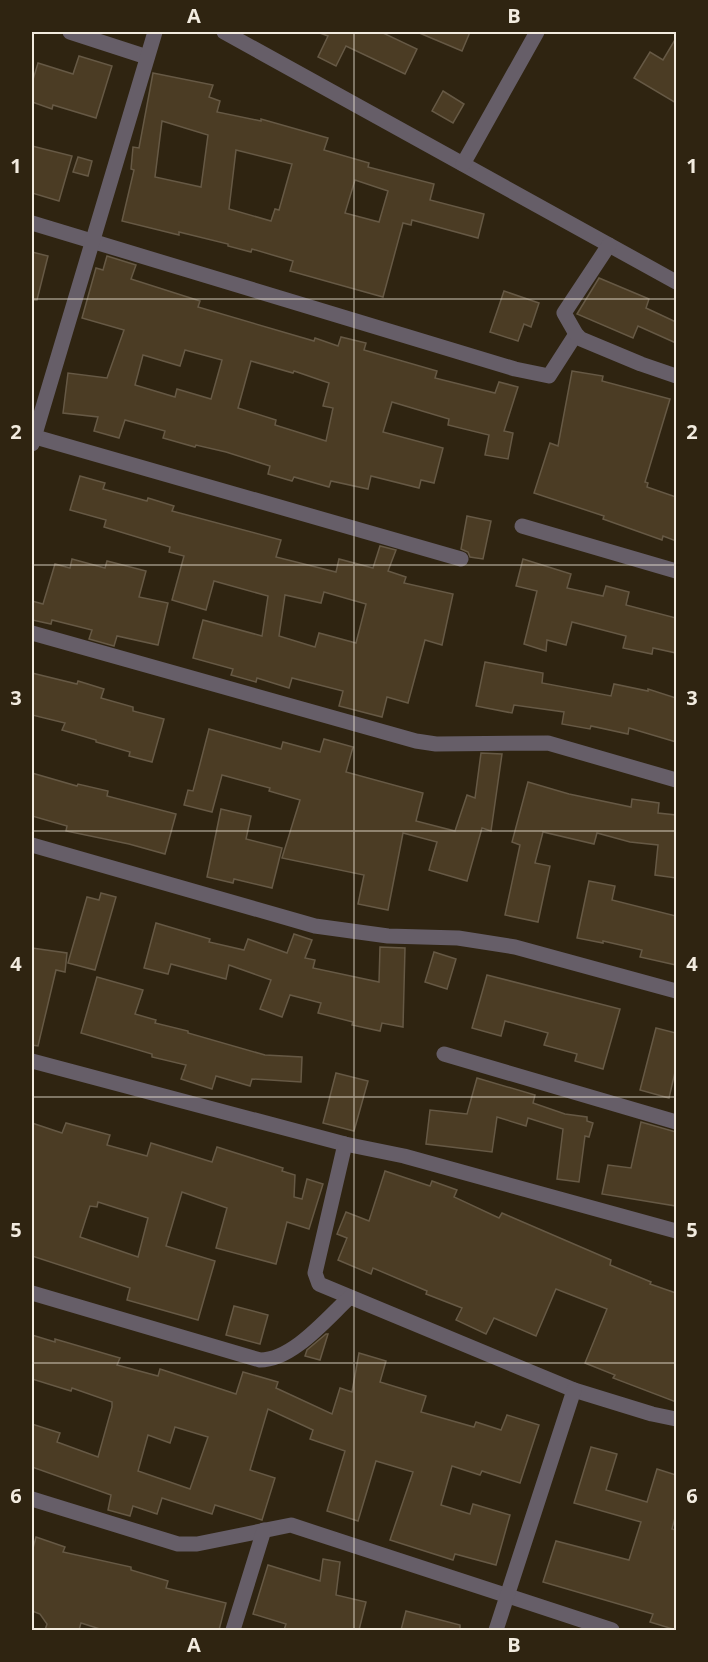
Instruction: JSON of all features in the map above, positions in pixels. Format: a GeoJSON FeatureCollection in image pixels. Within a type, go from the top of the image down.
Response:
{"type":"FeatureCollection","features":[{"type":"Feature","properties":{"kind":"street"},"geometry":{"type":"LineString","coordinates":[[70,32],[147,57]]}},
{"type":"Feature","properties":{"kind":"street"},"geometry":{"type":"LineString","coordinates":[[155,32],[32,439],[460,559]]}},
{"type":"Feature","properties":{"kind":"street"},"geometry":{"type":"LineString","coordinates":[[224,32],[676,282]]}},
{"type":"Feature","properties":{"kind":"street"},"geometry":{"type":"LineString","coordinates":[[463,164],[537,32]]}},
{"type":"Feature","properties":{"kind":"street"},"geometry":{"type":"LineString","coordinates":[[32,223],[515,369],[549,376],[576,334]]}},
{"type":"Feature","properties":{"kind":"street"},"geometry":{"type":"LineString","coordinates":[[609,245],[564,313],[581,339],[676,376]]}},
{"type":"Feature","properties":{"kind":"street"},"geometry":{"type":"LineString","coordinates":[[522,525],[676,572]]}},
{"type":"Feature","properties":{"kind":"street"},"geometry":{"type":"LineString","coordinates":[[32,633],[416,741],[436,744],[548,743],[676,780]]}},
{"type":"Feature","properties":{"kind":"street"},"geometry":{"type":"LineString","coordinates":[[32,845],[315,926],[388,936],[458,938],[515,946],[676,991]]}},
{"type":"Feature","properties":{"kind":"street"},"geometry":{"type":"LineString","coordinates":[[444,1054],[676,1122]]}},
{"type":"Feature","properties":{"kind":"street"},"geometry":{"type":"LineString","coordinates":[[32,1061],[345,1144],[404,1156],[676,1231]]}},
{"type":"Feature","properties":{"kind":"street"},"geometry":{"type":"LineString","coordinates":[[345,1144],[315,1272],[319,1284],[574,1390],[676,1419]]}},
{"type":"Feature","properties":{"kind":"street"},"geometry":{"type":"LineString","coordinates":[[32,1293],[260,1360],[277,1358],[293,1349],[350,1297]]}},
{"type":"Feature","properties":{"kind":"street"},"geometry":{"type":"LineString","coordinates":[[496,1630],[574,1390]]}},
{"type":"Feature","properties":{"kind":"street"},"geometry":{"type":"LineString","coordinates":[[32,1499],[178,1544],[197,1544],[291,1525],[612,1630]]}},
{"type":"Feature","properties":{"kind":"street"},"geometry":{"type":"LineString","coordinates":[[233,1630],[264,1530]]}},
{"type":"Feature","properties":{"kind":"building"},"geometry":{"type":"Polygon","coordinates":[[[317,32],[381,32],[417,49],[405,74],[346,46],[336,66],[318,57],[328,36],[317,32]]]}},
{"type":"Feature","properties":{"kind":"building"},"geometry":{"type":"Polygon","coordinates":[[[417,32],[470,32],[462,51],[417,32]]]}},
{"type":"Feature","properties":{"kind":"building"},"geometry":{"type":"Polygon","coordinates":[[[676,38],[676,103],[634,78],[650,52],[663,60],[676,38]]]}},
{"type":"Feature","properties":{"kind":"building"},"geometry":{"type":"Polygon","coordinates":[[[79,56],[112,66],[96,118],[53,105],[52,109],[32,102],[32,83],[38,63],[73,74],[79,56]]]}},
{"type":"Feature","properties":{"kind":"building"},"geometry":{"type":"Polygon","coordinates":[[[153,73],[213,85],[209,97],[220,101],[217,112],[261,121],[261,119],[328,138],[324,150],[369,163],[368,167],[434,184],[430,200],[484,214],[478,238],[412,220],[411,225],[403,223],[383,297],[290,271],[293,261],[252,249],[251,252],[179,232],[179,235],[122,221],[134,170],[131,169],[133,147],[139,148],[153,73]],[[162,121],[155,177],[201,187],[208,135],[162,121]],[[236,150],[229,209],[271,221],[275,209],[279,210],[292,164],[236,150]],[[355,180],[345,213],[379,222],[388,191],[355,180]]]}},
{"type":"Feature","properties":{"kind":"building"},"geometry":{"type":"Polygon","coordinates":[[[443,91],[464,104],[453,123],[432,111],[443,91]]]}},
{"type":"Feature","properties":{"kind":"building"},"geometry":{"type":"Polygon","coordinates":[[[32,146],[72,156],[59,201],[32,193],[32,146]]]}},
{"type":"Feature","properties":{"kind":"building"},"geometry":{"type":"Polygon","coordinates":[[[78,157],[92,161],[88,176],[73,172],[78,157]]]}},
{"type":"Feature","properties":{"kind":"building"},"geometry":{"type":"Polygon","coordinates":[[[32,252],[48,256],[37,300],[32,300],[32,252]]]}},
{"type":"Feature","properties":{"kind":"building"},"geometry":{"type":"Polygon","coordinates":[[[107,256],[136,265],[131,279],[200,301],[198,307],[314,341],[315,338],[338,346],[341,337],[366,343],[364,350],[437,371],[435,378],[495,393],[499,382],[518,387],[504,431],[513,433],[508,459],[485,455],[489,435],[448,425],[449,419],[392,402],[383,432],[443,448],[434,483],[421,480],[419,488],[371,476],[368,489],[331,481],[329,487],[294,477],[292,481],[268,474],[270,466],[226,452],[196,445],[195,447],[163,438],[165,431],[125,420],[119,438],[94,431],[98,417],[63,413],[68,373],[107,378],[124,330],[82,318],[96,268],[103,270],[107,256]],[[185,350],[180,366],[143,355],[135,385],[175,397],[177,389],[211,399],[222,360],[185,350]],[[251,361],[238,408],[276,420],[275,425],[326,441],[333,408],[323,406],[329,383],[294,371],[293,373],[251,361]]]}},
{"type":"Feature","properties":{"kind":"building"},"geometry":{"type":"Polygon","coordinates":[[[599,278],[649,299],[646,308],[676,322],[676,343],[638,326],[633,338],[577,314],[599,278]]]}},
{"type":"Feature","properties":{"kind":"building"},"geometry":{"type":"Polygon","coordinates":[[[504,291],[539,303],[531,327],[524,324],[518,341],[490,332],[504,291]]]}},
{"type":"Feature","properties":{"kind":"building"},"geometry":{"type":"Polygon","coordinates":[[[572,371],[603,376],[602,381],[670,399],[645,482],[648,483],[647,487],[676,497],[676,541],[663,536],[662,540],[603,519],[604,516],[534,493],[550,443],[558,446],[572,371]]]}},
{"type":"Feature","properties":{"kind":"building"},"geometry":{"type":"Polygon","coordinates":[[[80,476],[105,483],[103,489],[174,506],[172,511],[281,540],[276,557],[336,572],[339,559],[373,568],[380,546],[396,550],[388,571],[406,577],[404,583],[453,594],[442,645],[425,640],[408,703],[387,697],[382,717],[339,706],[343,691],[292,678],[289,688],[257,678],[256,682],[231,675],[233,669],[193,658],[203,620],[262,636],[268,596],[214,581],[206,610],[172,600],[184,556],[169,552],[170,547],[104,527],[106,520],[70,510],[80,476]],[[324,592],[321,603],[285,595],[279,636],[315,647],[319,633],[356,643],[366,604],[324,592]]]}},
{"type":"Feature","properties":{"kind":"building"},"geometry":{"type":"Polygon","coordinates":[[[467,516],[491,521],[483,559],[470,557],[468,552],[461,549],[467,516]]]}},
{"type":"Feature","properties":{"kind":"building"},"geometry":{"type":"Polygon","coordinates":[[[72,559],[105,568],[107,561],[146,571],[139,597],[168,603],[158,645],[117,636],[114,646],[89,639],[92,630],[52,620],[51,624],[32,620],[32,601],[43,604],[55,564],[70,568],[72,559]]]}},
{"type":"Feature","properties":{"kind":"building"},"geometry":{"type":"Polygon","coordinates":[[[523,559],[571,574],[567,588],[603,596],[606,586],[629,592],[626,605],[676,618],[676,653],[653,648],[652,654],[623,648],[626,636],[572,622],[566,645],[547,640],[546,651],[524,644],[537,591],[516,586],[523,559]]]}},
{"type":"Feature","properties":{"kind":"building"},"geometry":{"type":"Polygon","coordinates":[[[485,662],[543,673],[542,683],[611,696],[614,684],[648,691],[648,689],[676,698],[676,742],[629,728],[628,734],[591,726],[590,729],[562,724],[564,712],[514,705],[512,713],[476,706],[485,662]]]}},
{"type":"Feature","properties":{"kind":"building"},"geometry":{"type":"Polygon","coordinates":[[[32,673],[77,684],[78,681],[104,689],[101,698],[133,707],[133,711],[164,719],[152,762],[129,756],[130,752],[62,730],[65,723],[32,715],[32,673]]]}},
{"type":"Feature","properties":{"kind":"building"},"geometry":{"type":"Polygon","coordinates":[[[209,729],[281,749],[283,742],[320,752],[324,739],[353,747],[346,772],[423,793],[416,821],[455,831],[467,795],[475,798],[481,753],[502,754],[491,831],[482,828],[467,881],[429,870],[437,842],[403,833],[388,910],[358,904],[364,875],[282,858],[300,800],[269,791],[270,788],[222,775],[212,812],[184,805],[188,790],[193,791],[209,729]]]}},
{"type":"Feature","properties":{"kind":"building"},"geometry":{"type":"Polygon","coordinates":[[[32,773],[77,786],[78,784],[108,791],[107,796],[176,814],[165,854],[66,831],[67,826],[32,816],[32,773]]]}},
{"type":"Feature","properties":{"kind":"building"},"geometry":{"type":"Polygon","coordinates":[[[528,782],[569,794],[631,807],[632,799],[659,803],[658,813],[676,815],[676,878],[655,875],[658,845],[630,842],[597,833],[594,844],[543,832],[535,863],[550,866],[538,922],[505,915],[520,845],[512,842],[528,782]]]}},
{"type":"Feature","properties":{"kind":"building"},"geometry":{"type":"Polygon","coordinates":[[[221,809],[251,816],[246,839],[282,848],[272,888],[234,879],[233,883],[207,877],[221,809]]]}},
{"type":"Feature","properties":{"kind":"building"},"geometry":{"type":"Polygon","coordinates":[[[589,881],[615,886],[612,900],[676,916],[676,965],[640,957],[642,950],[577,938],[589,881]]]}},
{"type":"Feature","properties":{"kind":"building"},"geometry":{"type":"Polygon","coordinates":[[[101,893],[116,897],[95,970],[68,963],[87,897],[99,900],[101,893]]]}},
{"type":"Feature","properties":{"kind":"building"},"geometry":{"type":"Polygon","coordinates":[[[156,923],[210,939],[209,942],[244,950],[248,939],[287,953],[294,934],[312,940],[305,958],[315,960],[313,968],[379,982],[380,947],[405,948],[403,1027],[382,1023],[380,1031],[352,1025],[353,1022],[318,1013],[321,1003],[290,995],[282,1017],[260,1009],[271,980],[229,965],[226,979],[171,964],[168,974],[144,968],[156,923]]]}},
{"type":"Feature","properties":{"kind":"building"},"geometry":{"type":"Polygon","coordinates":[[[32,948],[67,953],[65,972],[56,970],[38,1046],[32,1045],[32,948]]]}},
{"type":"Feature","properties":{"kind":"building"},"geometry":{"type":"Polygon","coordinates":[[[434,952],[456,959],[447,989],[425,982],[434,952]]]}},
{"type":"Feature","properties":{"kind":"building"},"geometry":{"type":"Polygon","coordinates":[[[487,975],[620,1009],[603,1069],[575,1061],[577,1054],[544,1045],[548,1033],[505,1021],[501,1036],[472,1028],[487,975]]]}},
{"type":"Feature","properties":{"kind":"building"},"geometry":{"type":"Polygon","coordinates":[[[97,977],[143,990],[135,1014],[156,1020],[155,1023],[265,1055],[302,1057],[301,1082],[252,1079],[250,1086],[216,1076],[212,1089],[181,1079],[186,1065],[152,1057],[152,1054],[81,1033],[97,977]]]}},
{"type":"Feature","properties":{"kind":"building"},"geometry":{"type":"Polygon","coordinates":[[[656,1028],[676,1033],[676,1068],[669,1098],[640,1090],[656,1028]]]}},
{"type":"Feature","properties":{"kind":"building"},"geometry":{"type":"Polygon","coordinates":[[[336,1073],[368,1081],[354,1131],[323,1123],[336,1073]]]}},
{"type":"Feature","properties":{"kind":"building"},"geometry":{"type":"Polygon","coordinates":[[[477,1078],[535,1095],[533,1103],[565,1114],[587,1117],[587,1121],[593,1123],[589,1137],[585,1136],[579,1182],[557,1179],[563,1129],[528,1118],[526,1126],[497,1117],[492,1152],[426,1144],[430,1110],[467,1114],[477,1078]]]}},
{"type":"Feature","properties":{"kind":"building"},"geometry":{"type":"Polygon","coordinates":[[[641,1122],[676,1132],[676,1206],[602,1194],[608,1165],[631,1168],[641,1122]]]}},
{"type":"Feature","properties":{"kind":"building"},"geometry":{"type":"Polygon","coordinates":[[[32,1123],[62,1133],[66,1123],[110,1135],[107,1145],[147,1156],[151,1143],[212,1162],[217,1147],[283,1168],[282,1171],[295,1175],[294,1197],[302,1199],[307,1179],[323,1184],[309,1229],[287,1222],[276,1264],[216,1248],[227,1208],[182,1192],[166,1246],[215,1261],[198,1320],[127,1300],[130,1288],[32,1256],[32,1123]],[[98,1202],[97,1207],[90,1206],[80,1237],[138,1257],[148,1218],[98,1202]]]}},
{"type":"Feature","properties":{"kind":"building"},"geometry":{"type":"Polygon","coordinates":[[[385,1171],[430,1186],[432,1181],[457,1190],[454,1197],[499,1218],[502,1213],[611,1260],[610,1265],[651,1282],[650,1284],[676,1293],[676,1402],[613,1378],[615,1375],[585,1363],[607,1309],[556,1289],[536,1336],[494,1318],[486,1334],[456,1320],[462,1308],[426,1294],[427,1291],[373,1268],[371,1274],[338,1260],[347,1238],[337,1234],[346,1212],[369,1221],[385,1171]]]}},
{"type":"Feature","properties":{"kind":"building"},"geometry":{"type":"Polygon","coordinates":[[[234,1306],[268,1315],[260,1344],[226,1335],[234,1306]]]}},
{"type":"Feature","properties":{"kind":"building"},"geometry":{"type":"Polygon","coordinates":[[[328,1334],[320,1360],[305,1356],[307,1350],[328,1334]]]}},
{"type":"Feature","properties":{"kind":"building"},"geometry":{"type":"Polygon","coordinates":[[[32,1335],[55,1342],[55,1339],[120,1358],[117,1365],[158,1376],[160,1369],[236,1394],[243,1372],[278,1382],[276,1388],[332,1414],[340,1388],[352,1392],[359,1353],[386,1361],[380,1382],[426,1396],[421,1412],[474,1427],[476,1422],[501,1430],[507,1415],[539,1425],[520,1483],[482,1471],[480,1475],[452,1466],[441,1505],[470,1514],[473,1504],[510,1515],[496,1565],[455,1554],[453,1560],[390,1540],[413,1472],[376,1461],[358,1521],[327,1511],[345,1451],[310,1439],[313,1430],[268,1409],[250,1470],[275,1478],[262,1520],[215,1505],[212,1514],[162,1498],[157,1514],[133,1506],[130,1516],[108,1510],[111,1495],[32,1467],[32,1424],[60,1433],[57,1442],[98,1457],[112,1402],[72,1388],[71,1391],[32,1379],[32,1335]],[[175,1427],[170,1443],[148,1435],[138,1471],[190,1489],[208,1437],[175,1427]]]}},
{"type":"Feature","properties":{"kind":"building"},"geometry":{"type":"Polygon","coordinates":[[[591,1447],[617,1454],[606,1490],[647,1502],[657,1469],[676,1475],[676,1514],[672,1529],[676,1530],[676,1630],[650,1622],[653,1614],[543,1582],[556,1541],[629,1560],[641,1522],[574,1503],[591,1447]]]}},
{"type":"Feature","properties":{"kind":"building"},"geometry":{"type":"Polygon","coordinates":[[[36,1537],[65,1547],[63,1552],[131,1567],[131,1570],[168,1581],[166,1588],[226,1603],[219,1630],[103,1630],[81,1623],[79,1630],[45,1630],[47,1624],[40,1614],[32,1611],[32,1552],[36,1537]]]}},
{"type":"Feature","properties":{"kind":"building"},"geometry":{"type":"Polygon","coordinates":[[[323,1559],[340,1562],[336,1595],[366,1602],[359,1630],[284,1630],[286,1624],[253,1614],[268,1565],[320,1581],[323,1559]]]}},
{"type":"Feature","properties":{"kind":"building"},"geometry":{"type":"Polygon","coordinates":[[[406,1611],[460,1625],[460,1630],[401,1630],[406,1611]]]}}]}
